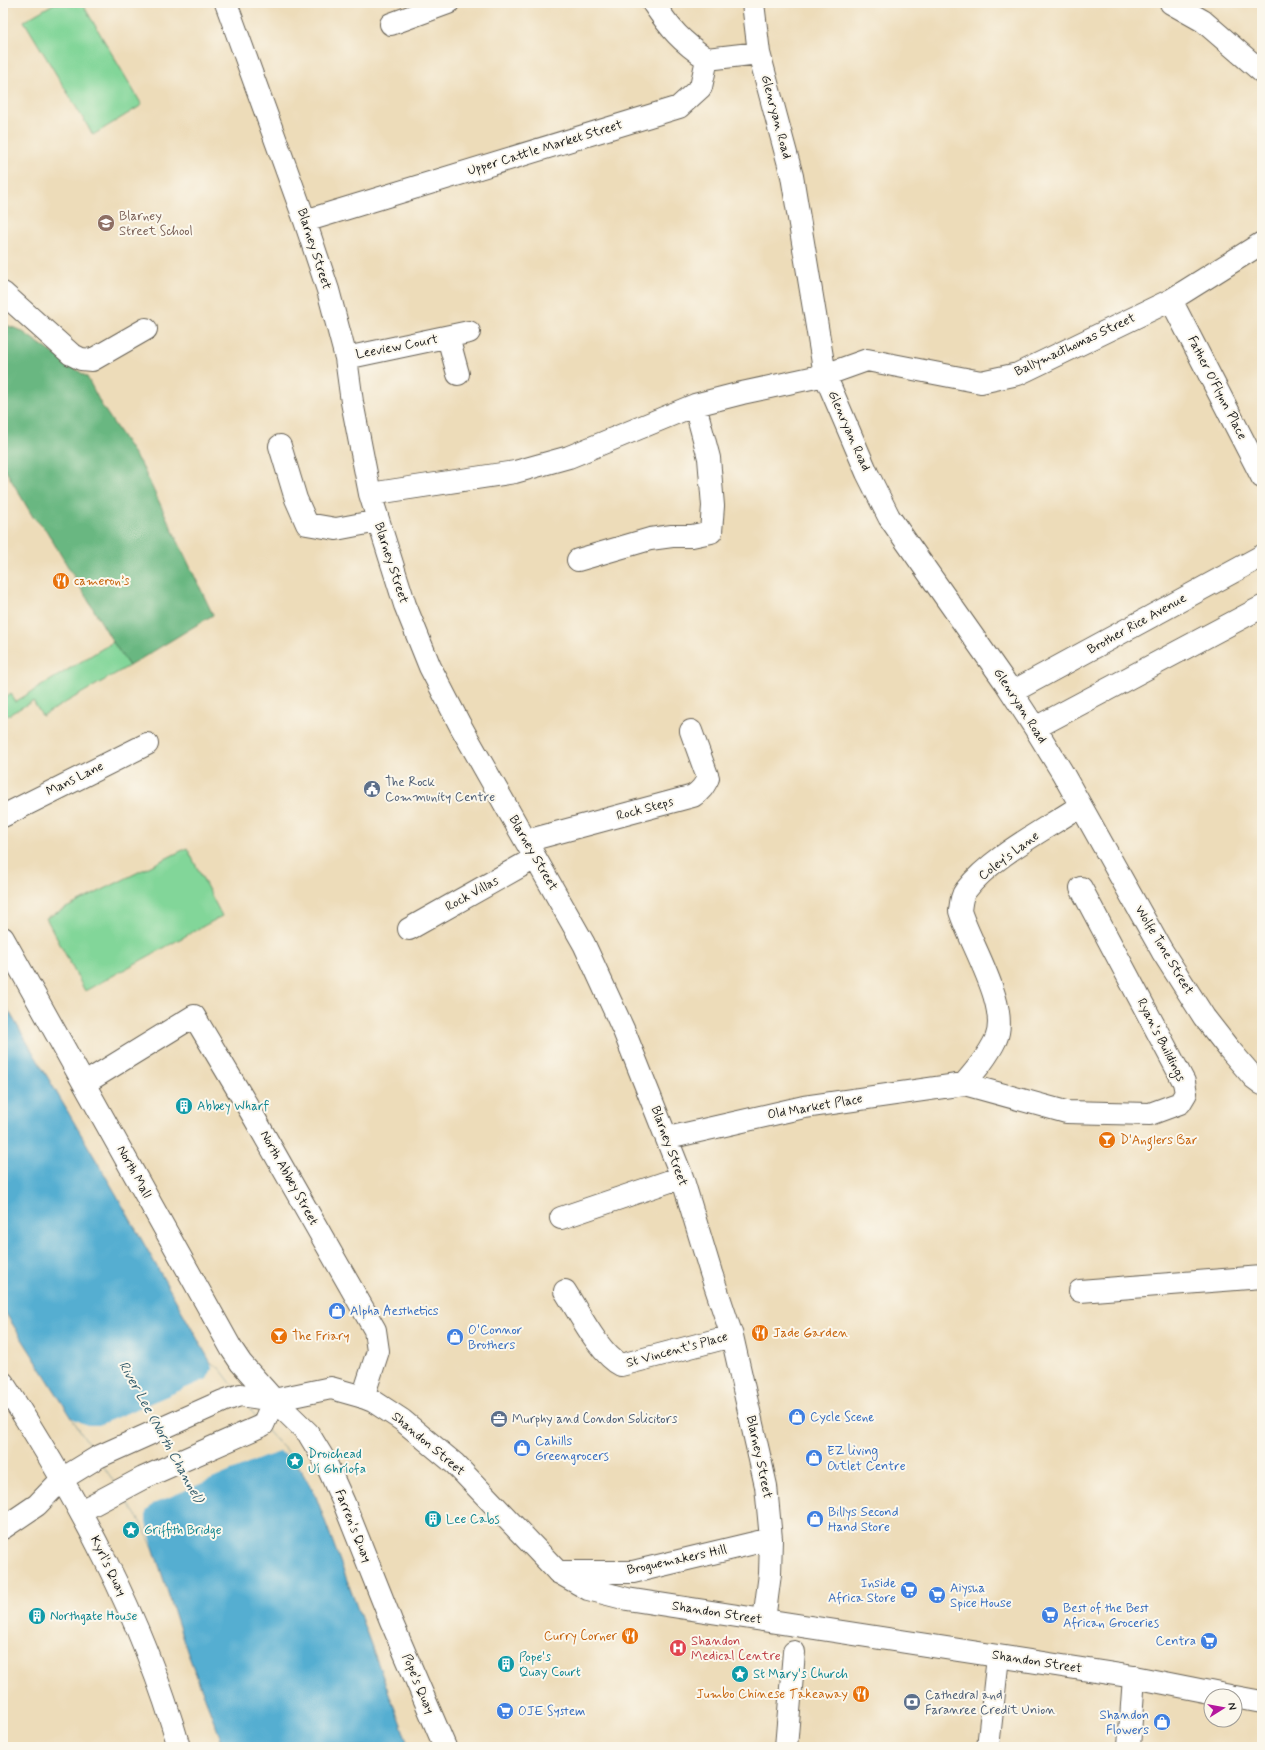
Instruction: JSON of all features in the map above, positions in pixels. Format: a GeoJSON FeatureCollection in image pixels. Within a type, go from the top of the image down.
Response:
{"type":"FeatureCollection","features":[{"type":"Feature","properties":{"kind":"street","name":"Blarney Street"},"geometry":{"type":"LineString","coordinates":[[226,3],[305,221],[328,290],[346,358],[352,402],[370,494],[405,605],[428,660],[460,725],[584,944],[602,981],[668,1138],[682,1177],[711,1274],[732,1336],[766,1486],[771,1539],[770,1574],[764,1620]]}},
{"type":"Feature","properties":{"kind":"street"},"geometry":{"type":"LineString","coordinates":[[392,24],[448,3]]}},
{"type":"Feature","properties":{"kind":"street"},"geometry":{"type":"LineString","coordinates":[[653,3],[670,28],[689,47],[707,59],[759,53]]}},
{"type":"Feature","properties":{"kind":"street","name":"Glenryan Road"},"geometry":{"type":"LineString","coordinates":[[753,3],[759,53],[792,176],[825,375],[867,474],[889,517],[1012,692],[1035,728],[1080,806]]}},
{"type":"Feature","properties":{"kind":"street"},"geometry":{"type":"LineString","coordinates":[[1171,3],[1203,21],[1262,72]]}},
{"type":"Feature","properties":{"kind":"street","name":"Upper Cattle Market Street"},"geometry":{"type":"LineString","coordinates":[[305,221],[679,107],[701,87],[707,59]]}},
{"type":"Feature","properties":{"kind":"street","name":"Ballymacthomas Street"},"geometry":{"type":"LineString","coordinates":[[370,494],[446,481],[515,472],[563,459],[695,405],[825,375],[867,360],[981,382],[1018,374],[1172,300],[1262,243]]}},
{"type":"Feature","properties":{"kind":"street"},"geometry":{"type":"LineString","coordinates":[[3,293],[70,354],[82,359],[92,360],[146,329]]}},
{"type":"Feature","properties":{"kind":"street","name":"Father O'Flynn Place"},"geometry":{"type":"LineString","coordinates":[[1172,300],[1262,477]]}},
{"type":"Feature","properties":{"kind":"street","name":"Leeview Court"},"geometry":{"type":"LineString","coordinates":[[346,358],[469,332]]}},
{"type":"Feature","properties":{"kind":"street","name":"Leeview Court"},"geometry":{"type":"LineString","coordinates":[[448,337],[458,374]]}},
{"type":"Feature","properties":{"kind":"street"},"geometry":{"type":"LineString","coordinates":[[578,560],[650,539],[672,536],[692,536],[711,532],[713,506],[709,458],[695,405]]}},
{"type":"Feature","properties":{"kind":"street"},"geometry":{"type":"LineString","coordinates":[[280,446],[296,499],[307,524],[336,529],[378,521]]}},
{"type":"Feature","properties":{"kind":"street","name":"Brother Rice Avenue"},"geometry":{"type":"LineString","coordinates":[[1012,692],[1262,556]]}},
{"type":"Feature","properties":{"kind":"street"},"geometry":{"type":"LineString","coordinates":[[1035,728],[1262,607]]}},
{"type":"Feature","properties":{"kind":"street","name":"Rock Steps"},"geometry":{"type":"LineString","coordinates":[[530,850],[694,796],[704,787],[708,778],[691,731]]}},
{"type":"Feature","properties":{"kind":"street","name":"Mans Lane"},"geometry":{"type":"LineString","coordinates":[[3,816],[147,744]]}},
{"type":"Feature","properties":{"kind":"street","name":"Coley's Lane"},"geometry":{"type":"LineString","coordinates":[[964,1084],[988,1056],[997,1037],[999,1022],[997,1006],[992,990],[963,921],[960,911],[961,900],[965,891],[988,868],[1027,839],[1080,806]]}},
{"type":"Feature","properties":{"kind":"street","name":"Wolfe Tone Street"},"geometry":{"type":"LineString","coordinates":[[1080,806],[1162,951],[1204,1017],[1254,1078],[1262,1084]]}},
{"type":"Feature","properties":{"kind":"street","name":"Rock Villas"},"geometry":{"type":"LineString","coordinates":[[409,929],[530,850]]}},
{"type":"Feature","properties":{"kind":"street","name":"Ryan's Buildings"},"geometry":{"type":"LineString","coordinates":[[964,1084],[1066,1112],[1150,1114],[1180,1102],[1186,1093],[1184,1082],[1081,888]]}},
{"type":"Feature","properties":{"kind":"street","name":"North Mall"},"geometry":{"type":"LineString","coordinates":[[3,938],[231,1348],[241,1363],[274,1400]]}},
{"type":"Feature","properties":{"kind":"street","name":"North Abbey Street"},"geometry":{"type":"LineString","coordinates":[[85,1083],[194,1016],[251,1112],[374,1330],[378,1351],[364,1397]]}},
{"type":"Feature","properties":{"kind":"street","name":"Old Market Place"},"geometry":{"type":"LineString","coordinates":[[668,1138],[804,1107],[964,1084]]}},
{"type":"Feature","properties":{"kind":"street"},"geometry":{"type":"LineString","coordinates":[[561,1218],[682,1177]]}},
{"type":"Feature","properties":{"kind":"street"},"geometry":{"type":"LineString","coordinates":[[1080,1291],[1262,1277]]}},
{"type":"Feature","properties":{"kind":"street","name":"St Vincent's Place"},"geometry":{"type":"LineString","coordinates":[[565,1291],[605,1352],[613,1361],[621,1365],[732,1336]]}},
{"type":"Feature","properties":{"kind":"street","name":"Kyrl's Quay"},"geometry":{"type":"LineString","coordinates":[[3,1383],[81,1511],[139,1631],[178,1747]]}},
{"type":"Feature","properties":{"kind":"street","name":"Shandon Street"},"geometry":{"type":"LineString","coordinates":[[274,1400],[331,1388],[364,1397],[402,1420],[454,1464],[558,1572],[588,1589],[627,1599],[1134,1677],[1203,1691]]}},
{"type":"Feature","properties":{"kind":"street"},"geometry":{"type":"LineString","coordinates":[[3,1528],[37,1505],[62,1479],[98,1457],[223,1401],[240,1395],[274,1400],[262,1425],[143,1478],[81,1511]]}},
{"type":"Feature","properties":{"kind":"street","name":"Farren's Quay"},"geometry":{"type":"LineString","coordinates":[[274,1400],[308,1433],[317,1446],[344,1503],[391,1621]]}},
{"type":"Feature","properties":{"kind":"street","name":"Broguemakers Hill"},"geometry":{"type":"LineString","coordinates":[[558,1572],[633,1572],[771,1539]]}},
{"type":"Feature","properties":{"kind":"street","name":"Pope's Quay"},"geometry":{"type":"LineString","coordinates":[[391,1621],[445,1747]]}},
{"type":"Feature","properties":{"kind":"street"},"geometry":{"type":"LineString","coordinates":[[786,1747],[794,1652]]}},
{"type":"Feature","properties":{"kind":"street"},"geometry":{"type":"LineString","coordinates":[[988,1747],[998,1657]]}},
{"type":"Feature","properties":{"kind":"street"},"geometry":{"type":"LineString","coordinates":[[1129,1747],[1134,1677]]}},
{"type":"Feature","properties":{"kind":"street"},"geometry":{"type":"LineString","coordinates":[[1243,1698],[1262,1702]]}},
{"type":"Feature","properties":{"kind":"green space"},"geometry":{"type":"Polygon","coordinates":[[[55,3],[82,3],[142,105],[93,135],[24,21],[55,3]]]}},
{"type":"Feature","properties":{"kind":"green space"},"geometry":{"type":"Polygon","coordinates":[[[3,324],[20,330],[87,377],[102,406],[142,466],[213,615],[129,666],[46,530],[33,517],[3,466],[3,324]]]}},
{"type":"Feature","properties":{"kind":"green space"},"geometry":{"type":"Polygon","coordinates":[[[113,642],[129,666],[42,716],[33,701],[3,718],[3,699],[11,693],[15,702],[113,642]]]}},
{"type":"Feature","properties":{"kind":"green space"},"geometry":{"type":"Polygon","coordinates":[[[187,848],[222,916],[85,991],[46,918],[187,848]]]}},
{"type":"Feature","properties":{"kind":"water","name":"River Lee (North Channel)"},"geometry":{"type":"Polygon","coordinates":[[[3,1001],[116,1194],[211,1363],[220,1369],[262,1425],[294,1459],[315,1494],[409,1747],[224,1747],[188,1654],[153,1547],[140,1521],[72,1418],[3,1309],[3,1001]]]}},
{"type":"Feature","properties":{"kind":"pier","name":"Griffith Bridge"},"geometry":{"type":"Polygon","coordinates":[[[211,1363],[220,1369],[262,1425],[294,1459],[280,1452],[262,1458],[153,1504],[146,1512],[146,1523],[153,1547],[140,1521],[72,1418],[87,1425],[99,1425],[207,1379],[212,1369],[211,1363]]]}},
{"type":"Feature","properties":{"kind":"place","name":"Blarney Street School"},"geometry":{"type":"Point","coordinates":[106,223]}},
{"type":"Feature","properties":{"kind":"place","name":"cameron’s"},"geometry":{"type":"Point","coordinates":[61,581]}},
{"type":"Feature","properties":{"kind":"place","name":"The Rock Community Centre"},"geometry":{"type":"Point","coordinates":[372,789]}},
{"type":"Feature","properties":{"kind":"place","name":"Abbey Wharf"},"geometry":{"type":"Point","coordinates":[184,1106]}},
{"type":"Feature","properties":{"kind":"place","name":"D'Anglers Bar"},"geometry":{"type":"Point","coordinates":[1107,1140]}},
{"type":"Feature","properties":{"kind":"place","name":"Alpha Aesthetics"},"geometry":{"type":"Point","coordinates":[337,1311]}},
{"type":"Feature","properties":{"kind":"place","name":"Jade Garden"},"geometry":{"type":"Point","coordinates":[760,1333]}},
{"type":"Feature","properties":{"kind":"place","name":"The Friary"},"geometry":{"type":"Point","coordinates":[279,1336]}},
{"type":"Feature","properties":{"kind":"place","name":"O'Connor Brothers"},"geometry":{"type":"Point","coordinates":[455,1337]}},
{"type":"Feature","properties":{"kind":"place","name":"Cycle Scene"},"geometry":{"type":"Point","coordinates":[797,1417]}},
{"type":"Feature","properties":{"kind":"place","name":"Murphy and Condon Solicitors"},"geometry":{"type":"Point","coordinates":[499,1419]}},
{"type":"Feature","properties":{"kind":"place","name":"Cahills Greengrocers"},"geometry":{"type":"Point","coordinates":[522,1448]}},
{"type":"Feature","properties":{"kind":"place","name":"EZ living Outlet Centre"},"geometry":{"type":"Point","coordinates":[814,1458]}},
{"type":"Feature","properties":{"kind":"place","name":"Droichead Uí Ghríofa"},"geometry":{"type":"Point","coordinates":[295,1461]}},
{"type":"Feature","properties":{"kind":"place","name":"Lee Cabs"},"geometry":{"type":"Point","coordinates":[433,1519]}},
{"type":"Feature","properties":{"kind":"place","name":"Billys Second Hand Store"},"geometry":{"type":"Point","coordinates":[815,1519]}},
{"type":"Feature","properties":{"kind":"place","name":"Griffith Bridge"},"geometry":{"type":"Point","coordinates":[131,1530]}},
{"type":"Feature","properties":{"kind":"place","name":"Inside Africa Store"},"geometry":{"type":"Point","coordinates":[909,1590]}},
{"type":"Feature","properties":{"kind":"place","name":"Aiysha Spice House"},"geometry":{"type":"Point","coordinates":[937,1595]}},
{"type":"Feature","properties":{"kind":"place","name":"Best of the Best African Groceries"},"geometry":{"type":"Point","coordinates":[1050,1615]}},
{"type":"Feature","properties":{"kind":"place","name":"Northgate House"},"geometry":{"type":"Point","coordinates":[37,1616]}},
{"type":"Feature","properties":{"kind":"place","name":"Curry Corner"},"geometry":{"type":"Point","coordinates":[630,1636]}},
{"type":"Feature","properties":{"kind":"place","name":"Centra"},"geometry":{"type":"Point","coordinates":[1209,1641]}},
{"type":"Feature","properties":{"kind":"place","name":"Shandon Medical Centre"},"geometry":{"type":"Point","coordinates":[678,1648]}},
{"type":"Feature","properties":{"kind":"place","name":"Pope's Quay Court"},"geometry":{"type":"Point","coordinates":[506,1664]}},
{"type":"Feature","properties":{"kind":"place","name":"St Mary's Church"},"geometry":{"type":"Point","coordinates":[740,1674]}},
{"type":"Feature","properties":{"kind":"place","name":"Jumbo Chinese Takeaway"},"geometry":{"type":"Point","coordinates":[861,1694]}},
{"type":"Feature","properties":{"kind":"place","name":"Cathedral and Faranree Credit Union"},"geometry":{"type":"Point","coordinates":[912,1702]}},
{"type":"Feature","properties":{"kind":"place","name":"OJE System"},"geometry":{"type":"Point","coordinates":[505,1711]}},
{"type":"Feature","properties":{"kind":"place","name":"Shandon Flowers"},"geometry":{"type":"Point","coordinates":[1162,1722]}}]}
